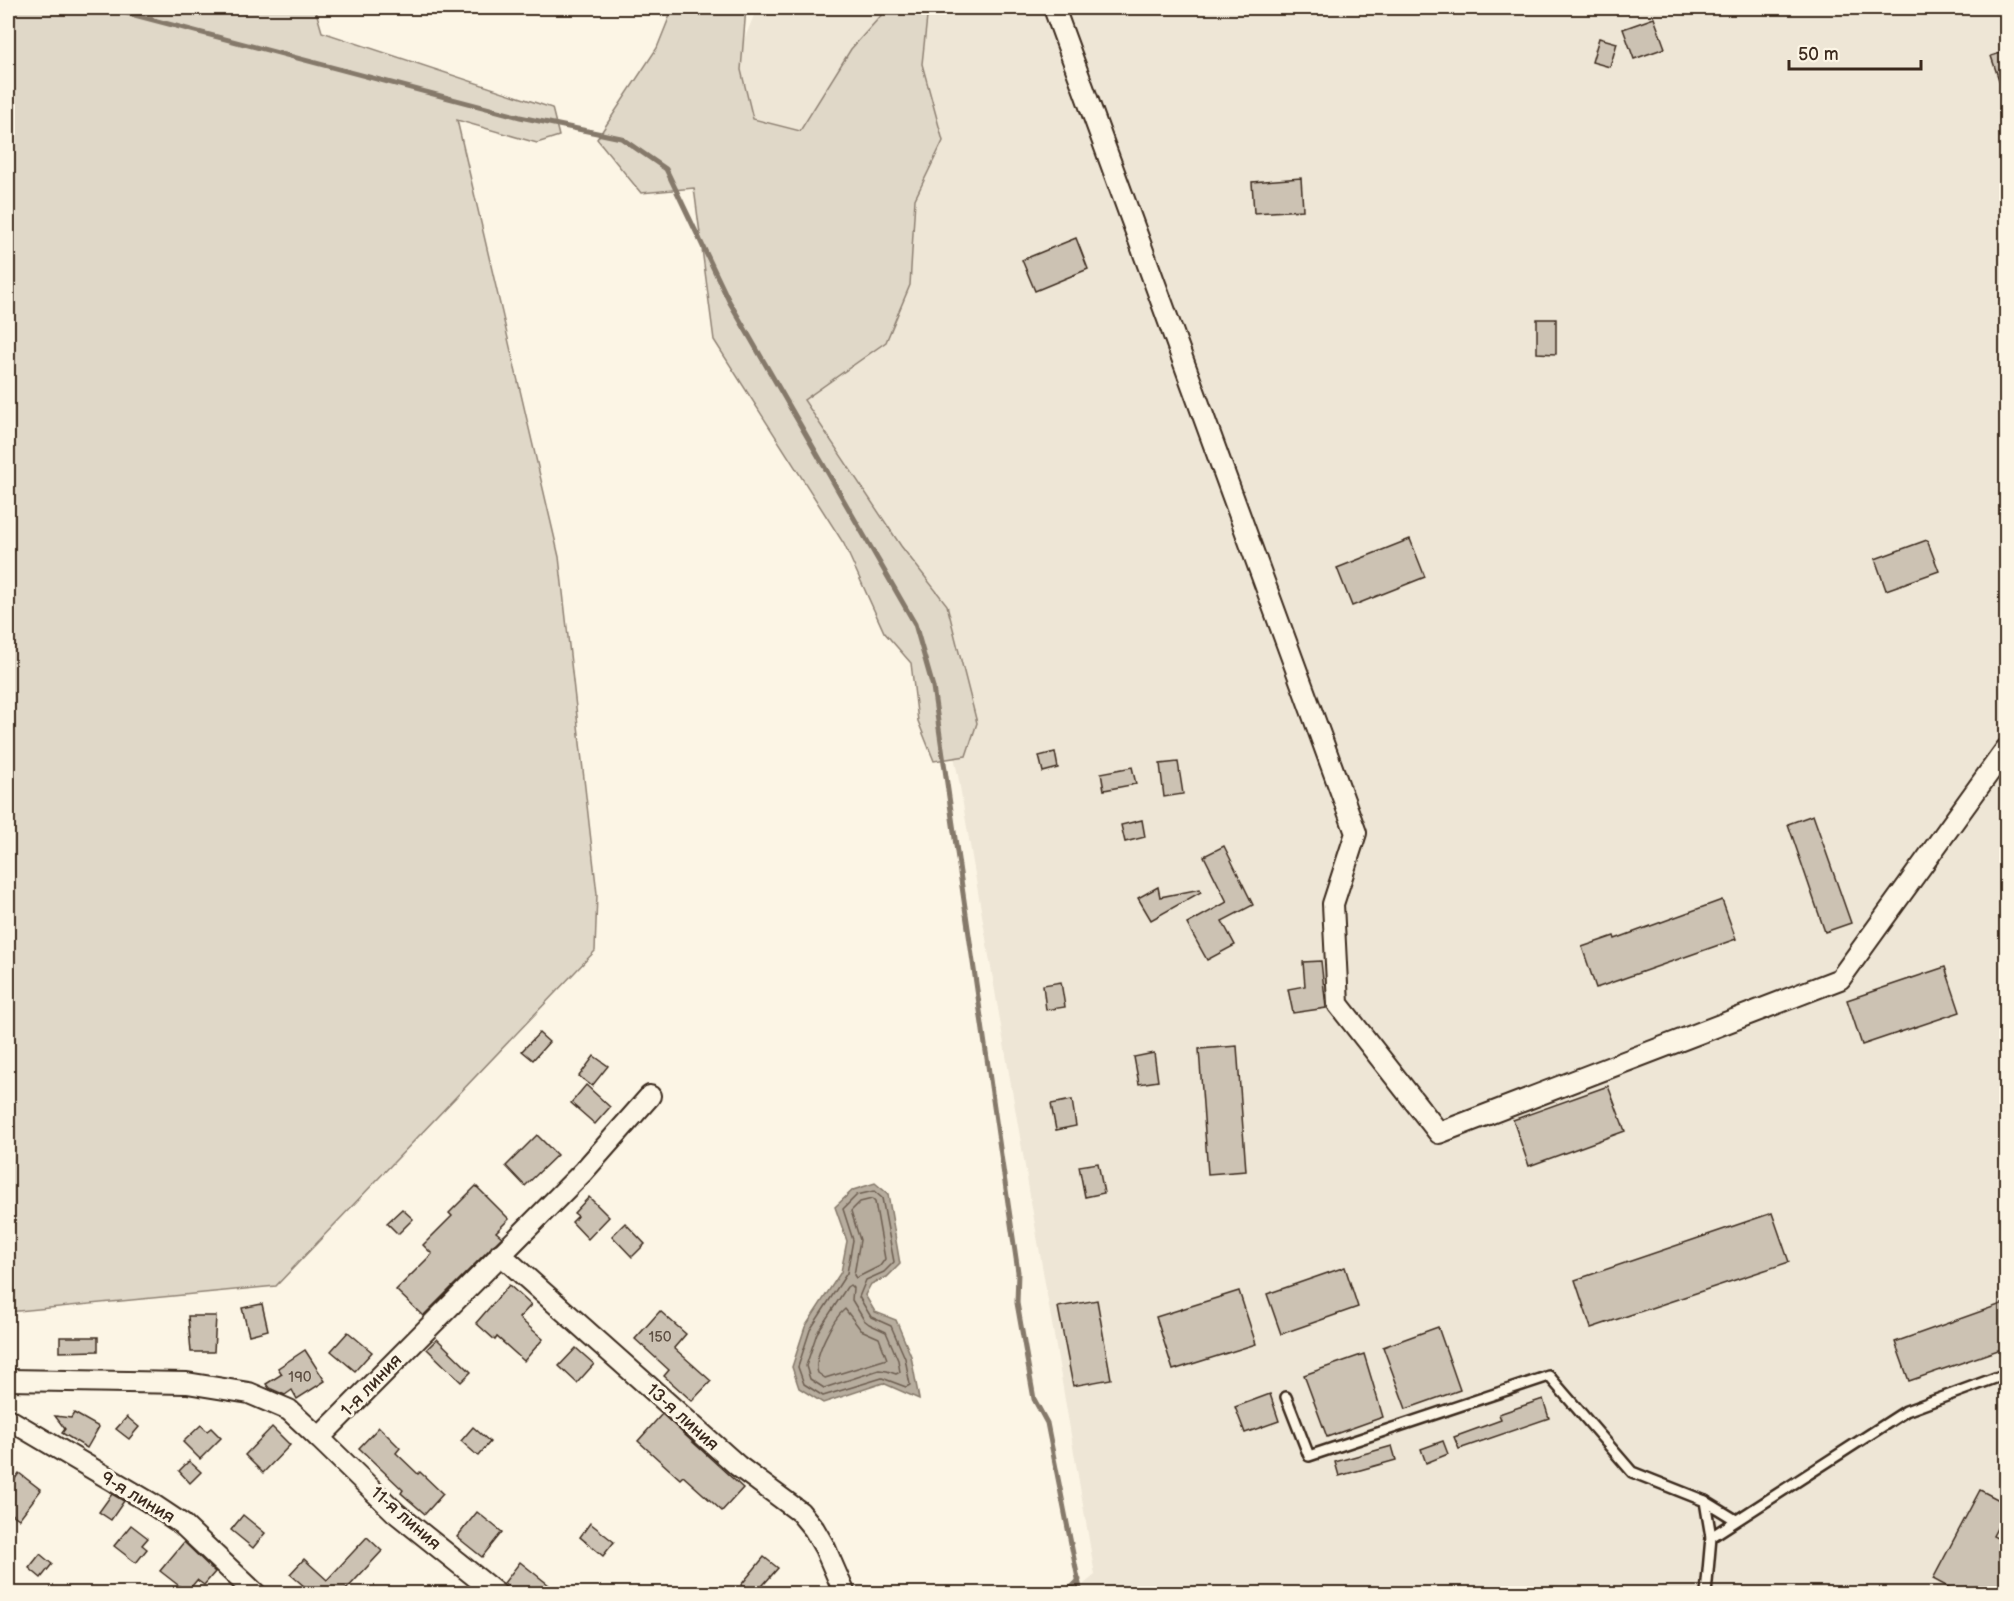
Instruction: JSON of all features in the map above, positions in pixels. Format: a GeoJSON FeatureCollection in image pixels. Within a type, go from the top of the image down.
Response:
{"type":"FeatureCollection","features":[{"type":"Feature","properties":{"kind":"street"},"geometry":{"type":"LineString","coordinates":[[1054,8],[1356,833],[1333,904],[1338,1004],[1439,1133],[1840,979],[2007,749]]}},
{"type":"Feature","properties":{"kind":"street","name":"1-я линия"},"geometry":{"type":"LineString","coordinates":[[319,1438],[583,1172],[650,1096]]}},
{"type":"Feature","properties":{"kind":"street","name":"13-я линия"},"geometry":{"type":"LineString","coordinates":[[500,1254],[738,1466],[800,1512],[814,1529],[825,1548],[845,1593]]}},
{"type":"Feature","properties":{"kind":"street"},"geometry":{"type":"LineString","coordinates":[[8,1380],[187,1383],[249,1393],[289,1410],[319,1438]]}},
{"type":"Feature","properties":{"kind":"street","name":"9-я линия"},"geometry":{"type":"LineString","coordinates":[[8,1419],[182,1524],[256,1593]]}},
{"type":"Feature","properties":{"kind":"street","name":"11-я линия"},"geometry":{"type":"LineString","coordinates":[[319,1438],[396,1514],[497,1593]]}},
{"type":"Feature","properties":{"kind":"lane"},"geometry":{"type":"LineString","coordinates":[[1711,1537],[1906,1411],[2007,1374]]}},
{"type":"Feature","properties":{"kind":"lane"},"geometry":{"type":"LineString","coordinates":[[1286,1397],[1309,1456],[1549,1376],[1632,1472],[1705,1501],[1736,1520]]}},
{"type":"Feature","properties":{"kind":"lane"},"geometry":{"type":"LineString","coordinates":[[1705,1501],[1711,1537],[1706,1593]]}},
{"type":"Feature","properties":{"kind":"shaded area"},"geometry":{"type":"Polygon","coordinates":[[[8,8],[315,8],[322,32],[552,108],[559,136],[537,143],[457,120],[559,557],[597,894],[595,951],[276,1286],[8,1312],[8,8]]]}},
{"type":"Feature","properties":{"kind":"shaded area"},"geometry":{"type":"Polygon","coordinates":[[[673,8],[746,8],[741,70],[753,119],[800,131],[851,49],[888,8],[928,8],[922,64],[943,141],[915,199],[910,285],[886,342],[804,400],[901,546],[947,605],[977,723],[966,756],[934,761],[918,721],[911,663],[884,632],[844,544],[714,340],[694,188],[641,193],[597,139],[657,48],[673,8]]]}},
{"type":"Feature","properties":{"kind":"shaded area"},"geometry":{"type":"Polygon","coordinates":[[[757,8],[2006,8],[2006,1593],[1073,1593],[1095,1575],[958,775],[922,607],[745,320],[735,62],[757,8]]]}},
{"type":"Feature","properties":{"kind":"water"},"geometry":{"type":"Polygon","coordinates":[[[875,1183],[888,1194],[900,1264],[887,1277],[871,1284],[865,1295],[875,1312],[896,1320],[911,1356],[919,1399],[883,1383],[823,1403],[799,1388],[792,1367],[805,1327],[841,1272],[847,1241],[835,1207],[853,1190],[875,1183]]]}},
{"type":"Feature","properties":{"kind":"building"},"geometry":{"type":"Polygon","coordinates":[[[1654,18],[1665,48],[1634,59],[1623,29],[1654,18]]]}},
{"type":"Feature","properties":{"kind":"building"},"geometry":{"type":"Polygon","coordinates":[[[1599,38],[1617,43],[1610,67],[1592,62],[1599,38]]]}},
{"type":"Feature","properties":{"kind":"building"},"geometry":{"type":"Polygon","coordinates":[[[2007,51],[2007,95],[2004,95],[1991,56],[2007,51]]]}},
{"type":"Feature","properties":{"kind":"building"},"geometry":{"type":"Polygon","coordinates":[[[1301,178],[1303,210],[1254,213],[1252,182],[1301,178]]]}},
{"type":"Feature","properties":{"kind":"building"},"geometry":{"type":"Polygon","coordinates":[[[1076,238],[1088,269],[1035,291],[1022,260],[1076,238]]]}},
{"type":"Feature","properties":{"kind":"building"},"geometry":{"type":"Polygon","coordinates":[[[1537,319],[1556,319],[1556,354],[1537,353],[1537,319]]]}},
{"type":"Feature","properties":{"kind":"building"},"geometry":{"type":"Polygon","coordinates":[[[1410,539],[1425,577],[1352,606],[1337,568],[1410,539]]]}},
{"type":"Feature","properties":{"kind":"building"},"geometry":{"type":"Polygon","coordinates":[[[1927,540],[1939,571],[1886,590],[1875,559],[1927,540]]]}},
{"type":"Feature","properties":{"kind":"building"},"geometry":{"type":"Polygon","coordinates":[[[1055,752],[1058,768],[1043,772],[1039,756],[1055,752]]]}},
{"type":"Feature","properties":{"kind":"building"},"geometry":{"type":"Polygon","coordinates":[[[1178,762],[1183,794],[1164,797],[1160,764],[1178,762]]]}},
{"type":"Feature","properties":{"kind":"building"},"geometry":{"type":"Polygon","coordinates":[[[1132,767],[1136,784],[1104,790],[1101,773],[1132,767]]]}},
{"type":"Feature","properties":{"kind":"building"},"geometry":{"type":"Polygon","coordinates":[[[1813,815],[1851,923],[1825,932],[1788,824],[1813,815]]]}},
{"type":"Feature","properties":{"kind":"building"},"geometry":{"type":"Polygon","coordinates":[[[1142,820],[1145,837],[1125,842],[1121,825],[1142,820]]]}},
{"type":"Feature","properties":{"kind":"building"},"geometry":{"type":"Polygon","coordinates":[[[1224,846],[1253,905],[1222,921],[1235,945],[1207,960],[1187,924],[1227,902],[1204,856],[1224,846]]]}},
{"type":"Feature","properties":{"kind":"building"},"geometry":{"type":"Polygon","coordinates":[[[1158,887],[1160,897],[1200,889],[1201,892],[1151,920],[1138,898],[1158,887]]]}},
{"type":"Feature","properties":{"kind":"building"},"geometry":{"type":"Polygon","coordinates":[[[1722,900],[1736,939],[1596,988],[1582,947],[1614,936],[1615,939],[1722,900]]]}},
{"type":"Feature","properties":{"kind":"building"},"geometry":{"type":"Polygon","coordinates":[[[1321,961],[1326,1008],[1293,1013],[1288,989],[1305,986],[1303,962],[1321,961]]]}},
{"type":"Feature","properties":{"kind":"building"},"geometry":{"type":"Polygon","coordinates":[[[1945,967],[1960,1012],[1862,1045],[1847,1000],[1945,967]]]}},
{"type":"Feature","properties":{"kind":"building"},"geometry":{"type":"Polygon","coordinates":[[[1061,982],[1065,1007],[1046,1010],[1043,985],[1061,982]]]}},
{"type":"Feature","properties":{"kind":"building"},"geometry":{"type":"Polygon","coordinates":[[[539,1033],[549,1042],[533,1060],[522,1051],[539,1033]]]}},
{"type":"Feature","properties":{"kind":"building"},"geometry":{"type":"Polygon","coordinates":[[[1237,1046],[1246,1171],[1208,1174],[1199,1049],[1237,1046]]]}},
{"type":"Feature","properties":{"kind":"building"},"geometry":{"type":"Polygon","coordinates":[[[1154,1053],[1158,1081],[1139,1084],[1134,1057],[1154,1053]]]}},
{"type":"Feature","properties":{"kind":"building"},"geometry":{"type":"Polygon","coordinates":[[[594,1056],[608,1066],[592,1086],[579,1076],[594,1056]]]}},
{"type":"Feature","properties":{"kind":"building"},"geometry":{"type":"Polygon","coordinates":[[[586,1085],[610,1107],[595,1124],[571,1103],[586,1085]]]}},
{"type":"Feature","properties":{"kind":"building"},"geometry":{"type":"Polygon","coordinates":[[[1608,1086],[1625,1131],[1529,1166],[1513,1120],[1608,1086]]]}},
{"type":"Feature","properties":{"kind":"building"},"geometry":{"type":"Polygon","coordinates":[[[1072,1100],[1076,1126],[1056,1130],[1051,1104],[1072,1100]]]}},
{"type":"Feature","properties":{"kind":"building"},"geometry":{"type":"Polygon","coordinates":[[[537,1135],[557,1155],[525,1186],[506,1166],[537,1135]]]}},
{"type":"Feature","properties":{"kind":"building"},"geometry":{"type":"Polygon","coordinates":[[[1098,1163],[1104,1193],[1085,1197],[1079,1166],[1098,1163]]]}},
{"type":"Feature","properties":{"kind":"building"},"geometry":{"type":"Polygon","coordinates":[[[476,1186],[509,1219],[496,1232],[502,1237],[423,1316],[396,1290],[432,1254],[423,1245],[452,1216],[449,1213],[476,1186]]]}},
{"type":"Feature","properties":{"kind":"building"},"geometry":{"type":"Polygon","coordinates":[[[589,1197],[609,1217],[588,1239],[572,1222],[578,1216],[574,1213],[589,1197]]]}},
{"type":"Feature","properties":{"kind":"building"},"geometry":{"type":"Polygon","coordinates":[[[402,1209],[413,1219],[398,1234],[387,1223],[402,1209]]]}},
{"type":"Feature","properties":{"kind":"building"},"geometry":{"type":"Polygon","coordinates":[[[1772,1213],[1789,1262],[1591,1328],[1575,1280],[1772,1213]]]}},
{"type":"Feature","properties":{"kind":"building"},"geometry":{"type":"Polygon","coordinates":[[[625,1223],[645,1244],[632,1257],[612,1236],[625,1223]]]}},
{"type":"Feature","properties":{"kind":"building"},"geometry":{"type":"Polygon","coordinates":[[[1345,1267],[1358,1307],[1281,1334],[1267,1294],[1345,1267]]]}},
{"type":"Feature","properties":{"kind":"building"},"geometry":{"type":"Polygon","coordinates":[[[509,1285],[531,1305],[519,1318],[543,1339],[524,1361],[497,1337],[495,1340],[476,1323],[509,1285]]]}},
{"type":"Feature","properties":{"kind":"building"},"geometry":{"type":"Polygon","coordinates":[[[1239,1291],[1256,1344],[1173,1370],[1156,1317],[1239,1291]]]}},
{"type":"Feature","properties":{"kind":"building"},"geometry":{"type":"Polygon","coordinates":[[[1097,1300],[1111,1379],[1073,1386],[1058,1307],[1097,1300]]]}},
{"type":"Feature","properties":{"kind":"building"},"geometry":{"type":"Polygon","coordinates":[[[2007,1302],[2007,1347],[1909,1381],[1895,1342],[2007,1302]]]}},
{"type":"Feature","properties":{"kind":"building"},"geometry":{"type":"Polygon","coordinates":[[[262,1304],[268,1330],[249,1335],[242,1308],[262,1304]]]}},
{"type":"Feature","properties":{"kind":"building"},"geometry":{"type":"Polygon","coordinates":[[[660,1311],[686,1334],[674,1348],[711,1381],[692,1401],[664,1376],[669,1370],[635,1339],[660,1311]]]}},
{"type":"Feature","properties":{"kind":"building"},"geometry":{"type":"Polygon","coordinates":[[[188,1316],[216,1316],[214,1352],[191,1352],[188,1316]]]}},
{"type":"Feature","properties":{"kind":"building"},"geometry":{"type":"Polygon","coordinates":[[[1438,1327],[1460,1390],[1406,1409],[1383,1347],[1438,1327]]]}},
{"type":"Feature","properties":{"kind":"building"},"geometry":{"type":"Polygon","coordinates":[[[348,1332],[372,1352],[355,1371],[331,1351],[348,1332]]]}},
{"type":"Feature","properties":{"kind":"building"},"geometry":{"type":"Polygon","coordinates":[[[60,1337],[98,1337],[98,1351],[60,1352],[60,1337]]]}},
{"type":"Feature","properties":{"kind":"building"},"geometry":{"type":"Polygon","coordinates":[[[437,1339],[471,1372],[461,1382],[427,1349],[437,1339]]]}},
{"type":"Feature","properties":{"kind":"building"},"geometry":{"type":"Polygon","coordinates":[[[576,1348],[594,1364],[577,1383],[559,1366],[576,1348]]]}},
{"type":"Feature","properties":{"kind":"building"},"geometry":{"type":"Polygon","coordinates":[[[305,1350],[325,1381],[297,1399],[292,1390],[285,1395],[269,1388],[266,1384],[282,1374],[278,1368],[305,1350]]]}},
{"type":"Feature","properties":{"kind":"building"},"geometry":{"type":"Polygon","coordinates":[[[1364,1354],[1383,1417],[1327,1437],[1304,1375],[1364,1354]]]}},
{"type":"Feature","properties":{"kind":"building"},"geometry":{"type":"Polygon","coordinates":[[[1270,1394],[1279,1421],[1245,1433],[1235,1407],[1270,1394]]]}},
{"type":"Feature","properties":{"kind":"building"},"geometry":{"type":"Polygon","coordinates":[[[1543,1399],[1549,1418],[1459,1449],[1454,1437],[1501,1420],[1499,1414],[1543,1399]]]}},
{"type":"Feature","properties":{"kind":"building"},"geometry":{"type":"Polygon","coordinates":[[[74,1413],[99,1427],[87,1448],[62,1433],[65,1429],[55,1416],[71,1418],[74,1413]]]}},
{"type":"Feature","properties":{"kind":"building"},"geometry":{"type":"Polygon","coordinates":[[[662,1414],[743,1488],[722,1511],[683,1476],[680,1479],[638,1441],[662,1414]]]}},
{"type":"Feature","properties":{"kind":"building"},"geometry":{"type":"Polygon","coordinates":[[[127,1417],[139,1427],[129,1439],[116,1429],[127,1417]]]}},
{"type":"Feature","properties":{"kind":"building"},"geometry":{"type":"Polygon","coordinates":[[[201,1425],[207,1431],[211,1428],[221,1438],[200,1459],[183,1442],[201,1425]]]}},
{"type":"Feature","properties":{"kind":"building"},"geometry":{"type":"Polygon","coordinates":[[[272,1427],[290,1445],[263,1473],[245,1455],[272,1427]]]}},
{"type":"Feature","properties":{"kind":"building"},"geometry":{"type":"Polygon","coordinates":[[[379,1427],[400,1448],[396,1453],[443,1494],[425,1514],[401,1493],[403,1490],[359,1448],[379,1427]]]}},
{"type":"Feature","properties":{"kind":"building"},"geometry":{"type":"Polygon","coordinates":[[[473,1427],[490,1442],[478,1456],[461,1441],[473,1427]]]}},
{"type":"Feature","properties":{"kind":"building"},"geometry":{"type":"Polygon","coordinates":[[[1443,1441],[1448,1454],[1426,1463],[1421,1449],[1443,1441]]]}},
{"type":"Feature","properties":{"kind":"building"},"geometry":{"type":"Polygon","coordinates":[[[1392,1446],[1396,1460],[1339,1476],[1335,1462],[1392,1446]]]}},
{"type":"Feature","properties":{"kind":"building"},"geometry":{"type":"Polygon","coordinates":[[[189,1461],[201,1472],[190,1483],[179,1471],[189,1461]]]}},
{"type":"Feature","properties":{"kind":"building"},"geometry":{"type":"Polygon","coordinates":[[[19,1473],[41,1490],[19,1519],[8,1511],[8,1489],[19,1473]]]}},
{"type":"Feature","properties":{"kind":"building"},"geometry":{"type":"Polygon","coordinates":[[[1980,1490],[2007,1504],[2007,1509],[1993,1536],[2007,1543],[2007,1593],[1959,1593],[1933,1579],[1980,1490]]]}},
{"type":"Feature","properties":{"kind":"building"},"geometry":{"type":"Polygon","coordinates":[[[112,1494],[124,1501],[111,1520],[99,1512],[112,1494]]]}},
{"type":"Feature","properties":{"kind":"building"},"geometry":{"type":"Polygon","coordinates":[[[477,1512],[502,1532],[482,1557],[457,1537],[477,1512]]]}},
{"type":"Feature","properties":{"kind":"building"},"geometry":{"type":"Polygon","coordinates":[[[243,1515],[265,1533],[253,1548],[231,1530],[243,1515]]]}},
{"type":"Feature","properties":{"kind":"building"},"geometry":{"type":"Polygon","coordinates":[[[590,1523],[614,1542],[603,1556],[580,1537],[590,1523]]]}},
{"type":"Feature","properties":{"kind":"building"},"geometry":{"type":"Polygon","coordinates":[[[131,1525],[148,1538],[142,1545],[147,1549],[136,1563],[114,1546],[131,1525]]]}},
{"type":"Feature","properties":{"kind":"building"},"geometry":{"type":"Polygon","coordinates":[[[367,1537],[382,1551],[343,1593],[312,1593],[290,1574],[304,1559],[327,1580],[367,1537]]]}},
{"type":"Feature","properties":{"kind":"building"},"geometry":{"type":"Polygon","coordinates":[[[184,1542],[215,1572],[204,1585],[197,1580],[187,1592],[160,1571],[184,1542]]]}},
{"type":"Feature","properties":{"kind":"building"},"geometry":{"type":"Polygon","coordinates":[[[40,1554],[52,1564],[41,1578],[29,1568],[40,1554]]]}},
{"type":"Feature","properties":{"kind":"building"},"geometry":{"type":"Polygon","coordinates":[[[764,1557],[778,1568],[756,1593],[751,1593],[741,1585],[764,1557]]]}},
{"type":"Feature","properties":{"kind":"building"},"geometry":{"type":"Polygon","coordinates":[[[520,1562],[559,1593],[518,1593],[504,1583],[520,1562]]]}},
{"type":"Feature","properties":{"kind":"waterway"},"geometry":{"type":"LineString","coordinates":[[108,8],[520,117],[621,138],[666,169],[729,301],[915,624],[933,687],[1018,1272],[1017,1303],[1034,1399],[1047,1423],[1081,1594]]}},
{"type":"Feature","properties":{"kind":"waterway"},"geometry":{"type":"LineString","coordinates":[[1065,1594],[1079,1580]]}}]}
